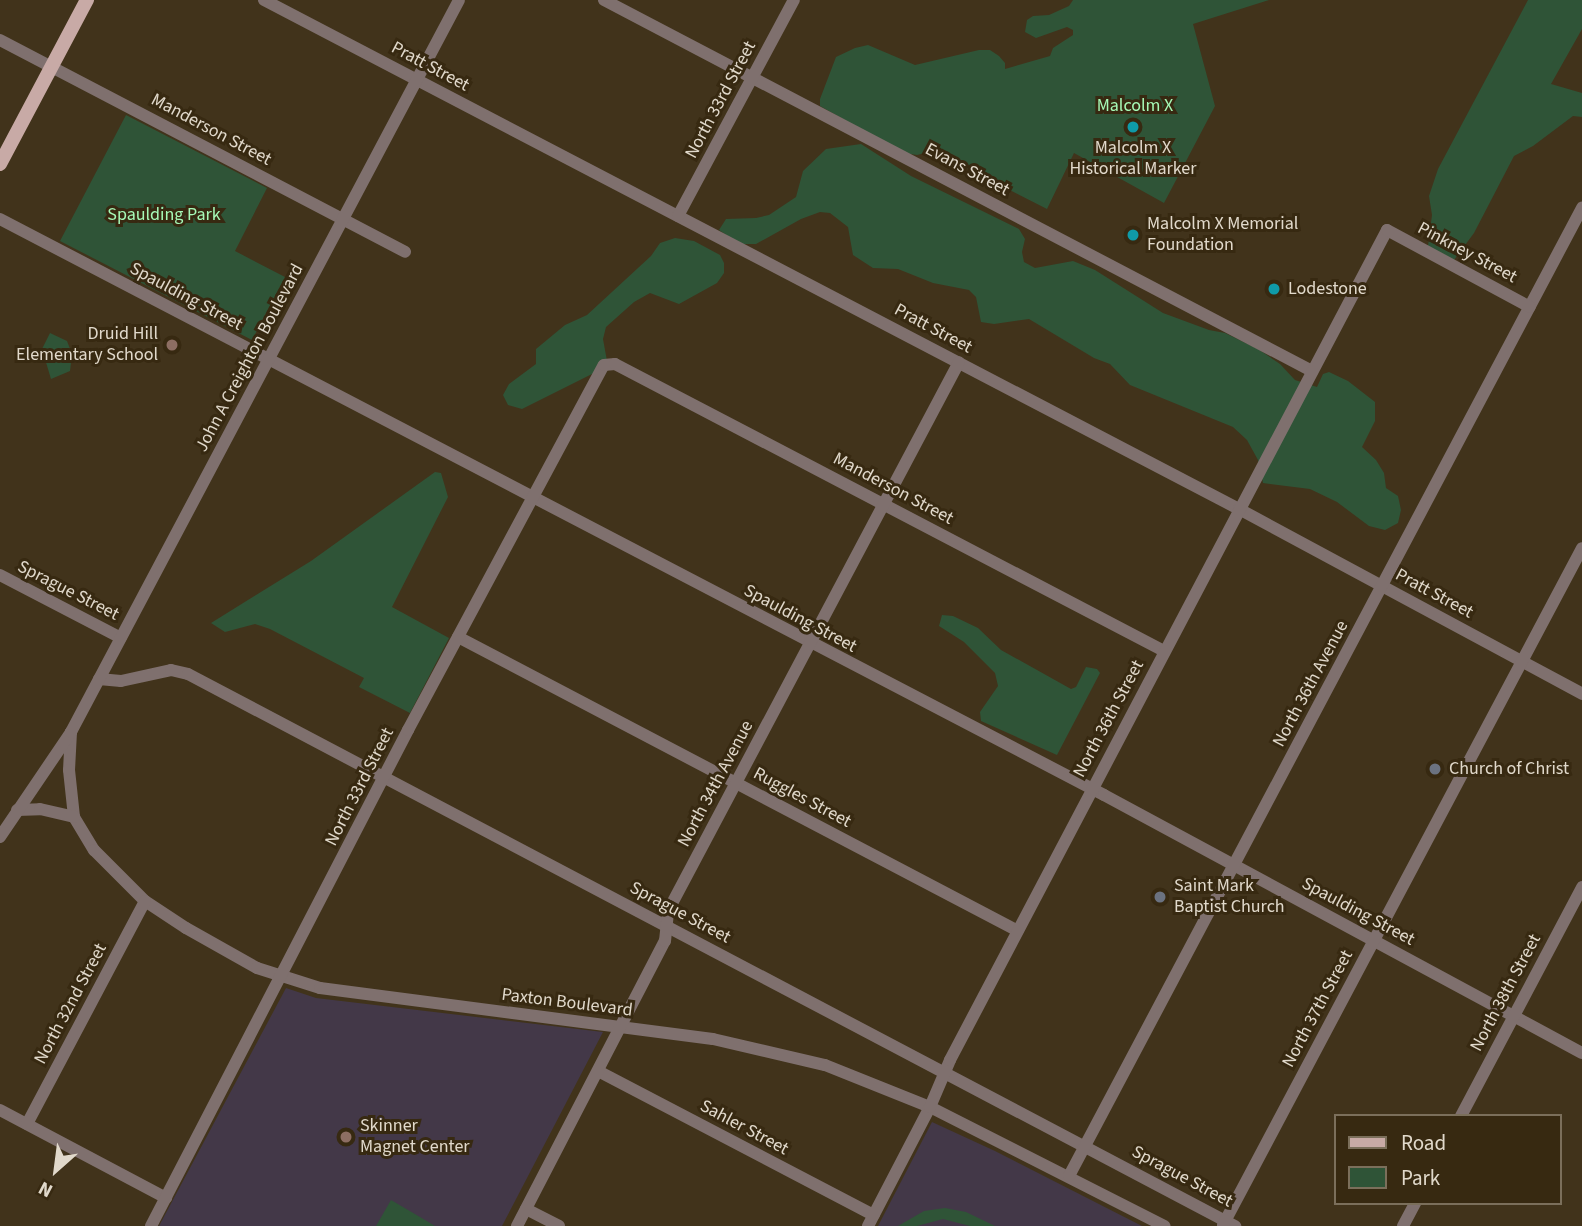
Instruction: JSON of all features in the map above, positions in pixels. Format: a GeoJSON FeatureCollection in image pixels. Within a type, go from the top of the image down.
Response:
{"type":"FeatureCollection","features":[{"type":"Feature","properties":{"kind":"main road"},"geometry":{"type":"LineString","coordinates":[[0,164],[87,0]]}},
{"type":"Feature","properties":{"kind":"street","name":"Pratt Street"},"geometry":{"type":"LineString","coordinates":[[264,0],[1239,509],[1582,694]]}},
{"type":"Feature","properties":{"kind":"street","name":"John A Creighton Boulevard"},"geometry":{"type":"LineString","coordinates":[[0,837],[71,732],[459,0]]}},
{"type":"Feature","properties":{"kind":"street","name":"Evans Street"},"geometry":{"type":"LineString","coordinates":[[604,0],[1312,371]]}},
{"type":"Feature","properties":{"kind":"street","name":"North 33rd Street"},"geometry":{"type":"LineString","coordinates":[[678,216],[794,0]]}},
{"type":"Feature","properties":{"kind":"street","name":"Manderson Street"},"geometry":{"type":"LineString","coordinates":[[0,40],[405,252]]}},
{"type":"Feature","properties":{"kind":"street","name":"North 36th Avenue"},"geometry":{"type":"LineString","coordinates":[[1069,1176],[1582,208]]}},
{"type":"Feature","properties":{"kind":"street","name":"Spaulding Street"},"geometry":{"type":"LineString","coordinates":[[0,219],[1092,790],[1582,1053]]}},
{"type":"Feature","properties":{"kind":"street","name":"North 36th Street"},"geometry":{"type":"LineString","coordinates":[[871,1221],[1018,931],[1387,230]]}},
{"type":"Feature","properties":{"kind":"street","name":"Pinkney Street"},"geometry":{"type":"LineString","coordinates":[[1387,230],[1530,307]]}},
{"type":"Feature","properties":{"kind":"street","name":"North 34th Avenue"},"geometry":{"type":"LineString","coordinates":[[517,1226],[665,941],[668,911],[959,362]]}},
{"type":"Feature","properties":{"kind":"street","name":"Manderson Street"},"geometry":{"type":"LineString","coordinates":[[604,365],[615,364],[1164,651]]}},
{"type":"Feature","properties":{"kind":"street","name":"North 33rd Street"},"geometry":{"type":"LineString","coordinates":[[151,1226],[458,637],[604,365]]}},
{"type":"Feature","properties":{"kind":"street","name":"North 37th Street"},"geometry":{"type":"LineString","coordinates":[[1228,1224],[1582,548]]}},
{"type":"Feature","properties":{"kind":"street","name":"Sprague Street"},"geometry":{"type":"LineString","coordinates":[[0,575],[121,638]]}},
{"type":"Feature","properties":{"kind":"street","name":"Ruggles Street"},"geometry":{"type":"LineString","coordinates":[[458,637],[1018,931]]}},
{"type":"Feature","properties":{"kind":"street","name":"Sprague Street"},"geometry":{"type":"LineString","coordinates":[[99,679],[121,681],[171,670],[188,674],[946,1071],[1228,1224]]}},
{"type":"Feature","properties":{"kind":"street","name":"Paxton Boulevard"},"geometry":{"type":"LineString","coordinates":[[71,732],[69,776],[74,817],[104,863],[145,901],[236,958],[282,978],[358,993],[713,1039],[787,1055],[858,1076],[930,1107],[1165,1226]]}},
{"type":"Feature","properties":{"kind":"street"},"geometry":{"type":"LineString","coordinates":[[17,810],[40,809],[74,817]]}},
{"type":"Feature","properties":{"kind":"street","name":"North 38th Street"},"geometry":{"type":"LineString","coordinates":[[1462,1114],[1582,887]]}},
{"type":"Feature","properties":{"kind":"street","name":"North 32nd Street"},"geometry":{"type":"LineString","coordinates":[[27,1124],[145,901]]}},
{"type":"Feature","properties":{"kind":"street","name":"Sahler Street"},"geometry":{"type":"LineString","coordinates":[[598,1071],[871,1221]]}},
{"type":"Feature","properties":{"kind":"street"},"geometry":{"type":"LineString","coordinates":[[0,1110],[166,1198]]}},
{"type":"Feature","properties":{"kind":"street"},"geometry":{"type":"LineString","coordinates":[[1402,1226],[1414,1205]]}},
{"type":"Feature","properties":{"kind":"street"},"geometry":{"type":"LineString","coordinates":[[526,1209],[559,1226]]}},
{"type":"Feature","properties":{"kind":"shaded area"},"geometry":{"type":"Polygon","coordinates":[[[286,988],[316,998],[603,1032],[502,1226],[159,1226],[286,988]]]}},
{"type":"Feature","properties":{"kind":"shaded area"},"geometry":{"type":"Polygon","coordinates":[[[932,1122],[995,1151],[1142,1226],[878,1226],[932,1122]]]}},
{"type":"Feature","properties":{"kind":"green space","name":"Malcolm X"},"geometry":{"type":"Polygon","coordinates":[[[1073,0],[1269,0],[1193,24],[1215,106],[1164,203],[1074,153],[1047,209],[961,165],[941,149],[917,155],[904,153],[820,106],[820,99],[836,57],[868,45],[915,65],[979,50],[990,50],[999,56],[1005,63],[1005,69],[1050,56],[1053,48],[1073,35],[1073,30],[1067,27],[1036,38],[1025,32],[1027,20],[1033,16],[1049,15],[1069,6],[1073,0]]]}},
{"type":"Feature","properties":{"kind":"green space"},"geometry":{"type":"Polygon","coordinates":[[[1528,0],[1582,0],[1582,29],[1551,84],[1582,93],[1582,117],[1573,116],[1533,146],[1514,156],[1474,233],[1454,260],[1428,246],[1432,215],[1429,196],[1438,169],[1528,0]]]}},
{"type":"Feature","properties":{"kind":"green space","name":"Spaulding Park"},"geometry":{"type":"Polygon","coordinates":[[[126,115],[267,188],[235,251],[285,277],[252,340],[60,241],[126,115]]]}},
{"type":"Feature","properties":{"kind":"green space"},"geometry":{"type":"Polygon","coordinates":[[[861,144],[911,176],[1019,229],[1025,239],[1022,252],[1024,262],[1035,268],[1073,261],[1095,270],[1163,313],[1225,333],[1258,349],[1280,364],[1295,380],[1317,387],[1323,374],[1329,372],[1348,381],[1375,402],[1375,421],[1362,447],[1376,460],[1384,473],[1386,488],[1398,496],[1401,510],[1398,523],[1385,530],[1369,526],[1337,502],[1310,489],[1263,483],[1258,460],[1247,440],[1233,427],[1130,385],[1110,364],[1094,358],[1029,319],[994,324],[981,322],[976,297],[969,290],[933,283],[898,269],[873,268],[853,255],[848,227],[830,213],[820,212],[801,219],[756,244],[740,244],[719,230],[726,219],[769,215],[796,197],[803,171],[826,149],[861,144]]]}},
{"type":"Feature","properties":{"kind":"green space"},"geometry":{"type":"Polygon","coordinates":[[[675,238],[694,241],[720,255],[724,263],[724,273],[717,283],[679,304],[650,293],[634,302],[606,327],[603,339],[607,361],[596,372],[522,409],[508,405],[503,395],[509,384],[536,364],[536,349],[565,325],[587,315],[651,256],[660,243],[675,238]]]}},
{"type":"Feature","properties":{"kind":"green space"},"geometry":{"type":"Polygon","coordinates":[[[50,333],[67,341],[72,354],[70,371],[51,379],[42,349],[50,333]]]}},
{"type":"Feature","properties":{"kind":"green space"},"geometry":{"type":"Polygon","coordinates":[[[435,472],[441,473],[448,497],[392,607],[449,638],[410,713],[359,687],[364,678],[270,629],[255,624],[225,632],[211,623],[311,561],[435,472]]]}},
{"type":"Feature","properties":{"kind":"green space"},"geometry":{"type":"Polygon","coordinates":[[[942,615],[953,616],[978,628],[1001,650],[1071,689],[1076,687],[1086,667],[1097,669],[1100,673],[1057,755],[981,721],[980,712],[998,686],[995,673],[964,642],[939,626],[942,615]]]}},
{"type":"Feature","properties":{"kind":"green space"},"geometry":{"type":"Polygon","coordinates":[[[391,1200],[420,1217],[435,1226],[376,1226],[391,1200]]]}},
{"type":"Feature","properties":{"kind":"green space"},"geometry":{"type":"Polygon","coordinates":[[[945,1208],[966,1212],[995,1226],[970,1226],[943,1219],[917,1226],[898,1226],[924,1211],[945,1208]]]}},
{"type":"Feature","properties":{"kind":"place","name":"Malcolm X Historical Marker"},"geometry":{"type":"Point","coordinates":[1133,127]}},
{"type":"Feature","properties":{"kind":"place","name":"Malcolm X Memorial Foundation"},"geometry":{"type":"Point","coordinates":[1133,235]}},
{"type":"Feature","properties":{"kind":"place","name":"Lodestone"},"geometry":{"type":"Point","coordinates":[1274,289]}},
{"type":"Feature","properties":{"kind":"place","name":"Druid Hill Elementary School"},"geometry":{"type":"Point","coordinates":[172,345]}},
{"type":"Feature","properties":{"kind":"place","name":"Church of Christ"},"geometry":{"type":"Point","coordinates":[1435,769]}},
{"type":"Feature","properties":{"kind":"place","name":"Saint Mark Baptist Church"},"geometry":{"type":"Point","coordinates":[1160,897]}},
{"type":"Feature","properties":{"kind":"place","name":"Skinner Magnet Center"},"geometry":{"type":"Point","coordinates":[346,1137]}}]}
